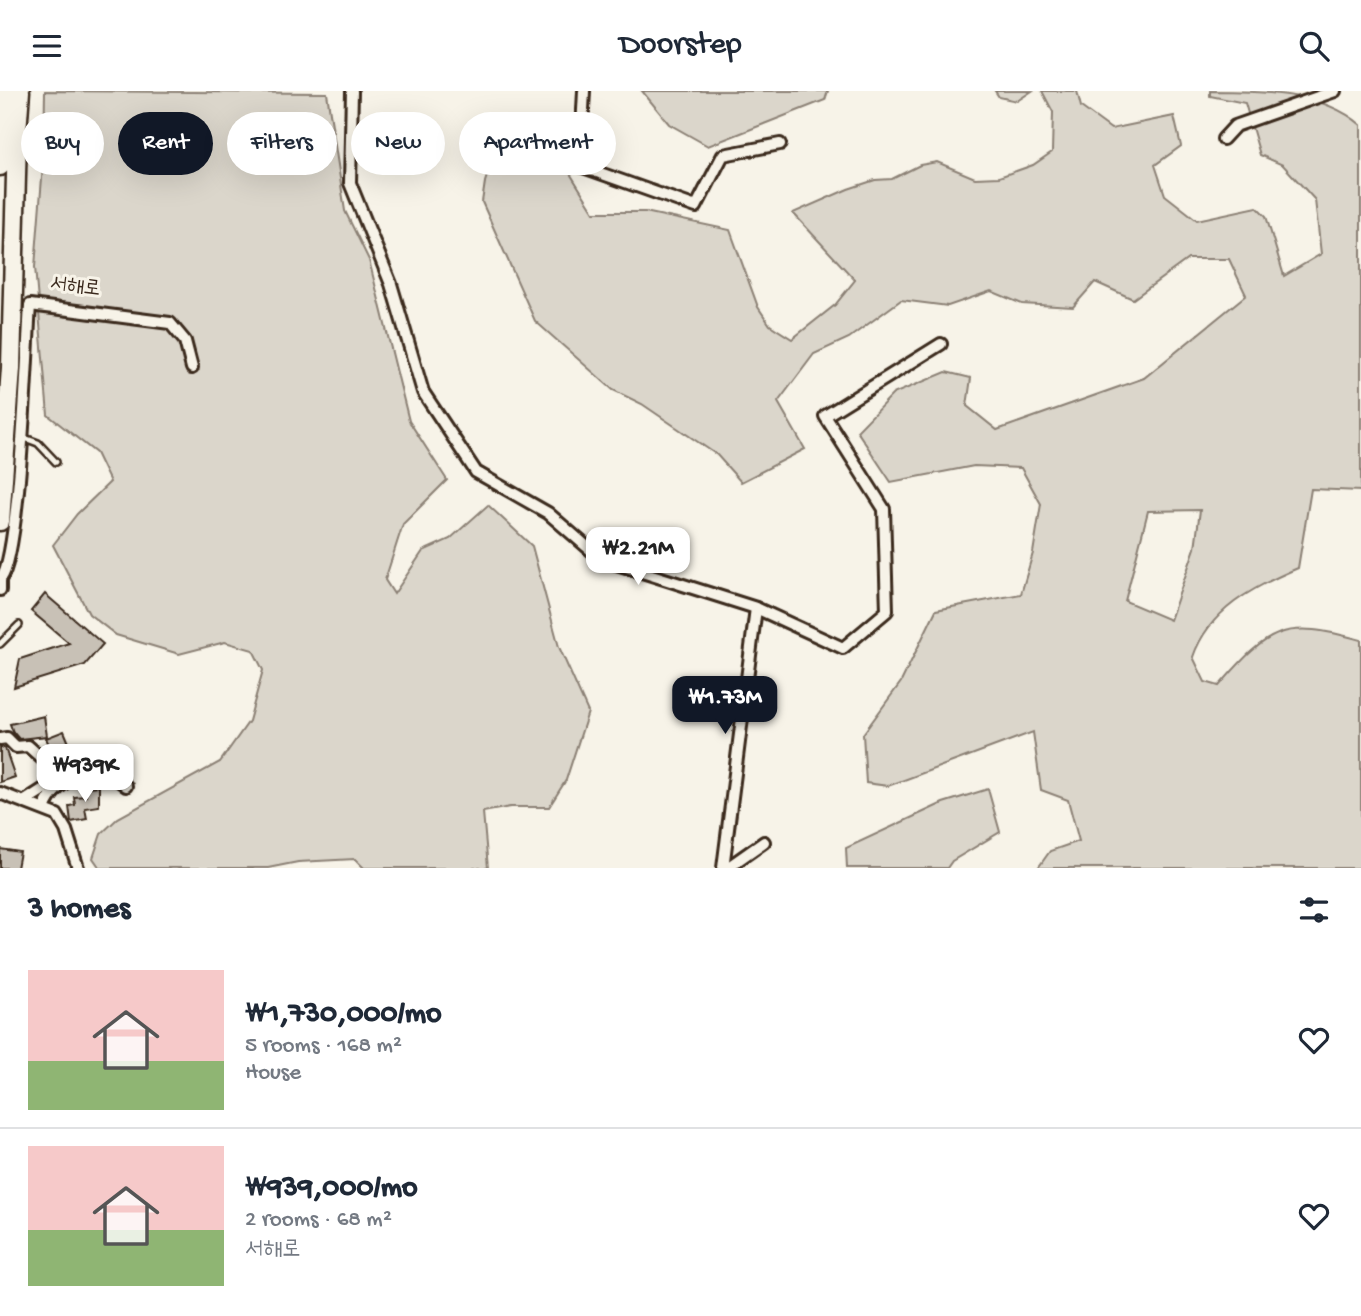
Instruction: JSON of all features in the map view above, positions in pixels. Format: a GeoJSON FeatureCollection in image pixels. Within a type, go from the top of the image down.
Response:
{"type":"FeatureCollection","features":[{"type":"Feature","properties":{"kind":"main road"},"geometry":{"type":"LineString","coordinates":[[0,521],[11,368],[5,91]]}},
{"type":"Feature","properties":{"kind":"main road"},"geometry":{"type":"LineString","coordinates":[[0,166],[6,135],[20,91]]}},
{"type":"Feature","properties":{"kind":"main road"},"geometry":{"type":"LineString","coordinates":[[0,320],[6,135]]}},
{"type":"Feature","properties":{"kind":"street"},"geometry":{"type":"LineString","coordinates":[[352,91],[350,183],[391,283],[423,392],[476,472],[548,513],[601,559],[756,608],[843,648],[887,611],[884,509],[825,416],[941,344]]}},
{"type":"Feature","properties":{"kind":"street"},"geometry":{"type":"LineString","coordinates":[[584,91],[580,166],[696,207],[723,155],[780,144]]}},
{"type":"Feature","properties":{"kind":"street"},"geometry":{"type":"LineString","coordinates":[[1223,139],[1234,126],[1335,91]]}},
{"type":"Feature","properties":{"kind":"street","name":"서해로"},"geometry":{"type":"LineString","coordinates":[[0,590],[0,577],[7,569],[10,549],[22,436],[30,305],[170,323],[185,341],[192,368]]}},
{"type":"Feature","properties":{"kind":"street"},"geometry":{"type":"LineString","coordinates":[[725,868],[756,608]]}},
{"type":"Feature","properties":{"kind":"street"},"geometry":{"type":"LineString","coordinates":[[0,739],[7,738],[16,747],[28,746],[47,764],[52,776],[47,786],[25,801]]}},
{"type":"Feature","properties":{"kind":"street"},"geometry":{"type":"LineString","coordinates":[[44,809],[53,791],[85,774],[116,777],[126,786]]}},
{"type":"Feature","properties":{"kind":"street"},"geometry":{"type":"LineString","coordinates":[[0,793],[57,815],[66,830],[78,868]]}},
{"type":"Feature","properties":{"kind":"street"},"geometry":{"type":"LineString","coordinates":[[725,868],[764,842]]}},
{"type":"Feature","properties":{"kind":"lane"},"geometry":{"type":"LineString","coordinates":[[22,436],[38,443],[55,462]]}},
{"type":"Feature","properties":{"kind":"lane"},"geometry":{"type":"LineString","coordinates":[[0,645],[19,625]]}},
{"type":"Feature","properties":{"kind":"shaded area"},"geometry":{"type":"Polygon","coordinates":[[[45,91],[327,93],[330,112],[227,112],[227,175],[337,175],[337,159],[345,211],[369,260],[409,421],[447,480],[403,524],[385,580],[394,594],[423,551],[450,539],[488,505],[532,546],[559,647],[588,712],[566,780],[549,807],[510,807],[483,812],[488,868],[364,868],[355,859],[298,862],[268,868],[100,868],[93,858],[101,834],[118,818],[220,762],[249,721],[263,670],[253,650],[225,642],[179,654],[116,635],[89,614],[53,545],[77,514],[110,482],[96,453],[48,415],[35,267],[42,175],[104,175],[104,112],[45,112],[45,91]]]}},
{"type":"Feature","properties":{"kind":"shaded area"},"geometry":{"type":"Polygon","coordinates":[[[642,91],[828,91],[825,100],[708,146],[669,124],[642,91]]]}},
{"type":"Feature","properties":{"kind":"shaded area"},"geometry":{"type":"Polygon","coordinates":[[[995,91],[1032,91],[1017,101],[999,97],[995,91]]]}},
{"type":"Feature","properties":{"kind":"shaded area"},"geometry":{"type":"Polygon","coordinates":[[[1042,91],[1077,91],[1081,107],[1111,129],[1174,116],[1181,146],[1155,165],[1165,195],[1197,220],[1257,207],[1266,216],[1284,276],[1321,254],[1315,200],[1283,165],[1260,155],[1245,103],[1210,96],[1210,91],[1269,93],[1309,99],[1328,105],[1361,125],[1361,491],[1311,489],[1298,568],[1249,592],[1221,613],[1200,640],[1193,657],[1205,682],[1219,686],[1252,651],[1280,633],[1314,630],[1361,640],[1361,868],[1038,868],[1050,851],[1079,841],[1068,800],[1041,790],[1033,732],[888,786],[866,783],[863,734],[901,682],[936,610],[1021,594],[1033,553],[1041,504],[1021,468],[974,466],[891,482],[857,431],[893,394],[946,372],[971,378],[967,406],[997,430],[1144,378],[1246,295],[1229,259],[1188,259],[1133,299],[1095,282],[1073,307],[1022,304],[991,291],[948,306],[901,300],[849,338],[814,354],[778,402],[805,449],[741,482],[717,455],[642,404],[613,390],[535,321],[482,202],[487,175],[571,175],[594,212],[645,212],[730,230],[758,307],[770,325],[792,339],[835,305],[855,280],[793,213],[848,189],[875,180],[892,179],[920,165],[937,162],[975,178],[999,177],[1033,165],[1052,152],[1053,112],[1042,91]],[[1200,510],[1148,511],[1125,601],[1170,620],[1195,548],[1200,510]]]}},
{"type":"Feature","properties":{"kind":"shaded area"},"geometry":{"type":"Polygon","coordinates":[[[988,789],[1000,832],[952,861],[947,868],[847,868],[846,848],[943,803],[988,789]]]}},
{"type":"Feature","properties":{"kind":"building"},"geometry":{"type":"Polygon","coordinates":[[[45,594],[103,644],[85,665],[14,687],[20,659],[69,643],[31,611],[45,594]]]}},
{"type":"Feature","properties":{"kind":"building"},"geometry":{"type":"Polygon","coordinates":[[[44,716],[47,736],[19,739],[10,724],[44,716]]]}},
{"type":"Feature","properties":{"kind":"building"},"geometry":{"type":"Polygon","coordinates":[[[64,731],[79,767],[61,774],[46,738],[64,731]]]}},
{"type":"Feature","properties":{"kind":"building"},"geometry":{"type":"Polygon","coordinates":[[[0,747],[5,748],[15,777],[0,782],[0,747]]]}},
{"type":"Feature","properties":{"kind":"building"},"geometry":{"type":"Polygon","coordinates":[[[99,786],[99,806],[85,808],[87,819],[71,822],[69,806],[75,805],[74,797],[86,796],[86,787],[99,786]]]}},
{"type":"Feature","properties":{"kind":"building"},"geometry":{"type":"Polygon","coordinates":[[[0,849],[20,852],[17,868],[0,868],[0,849]]]}}]}
